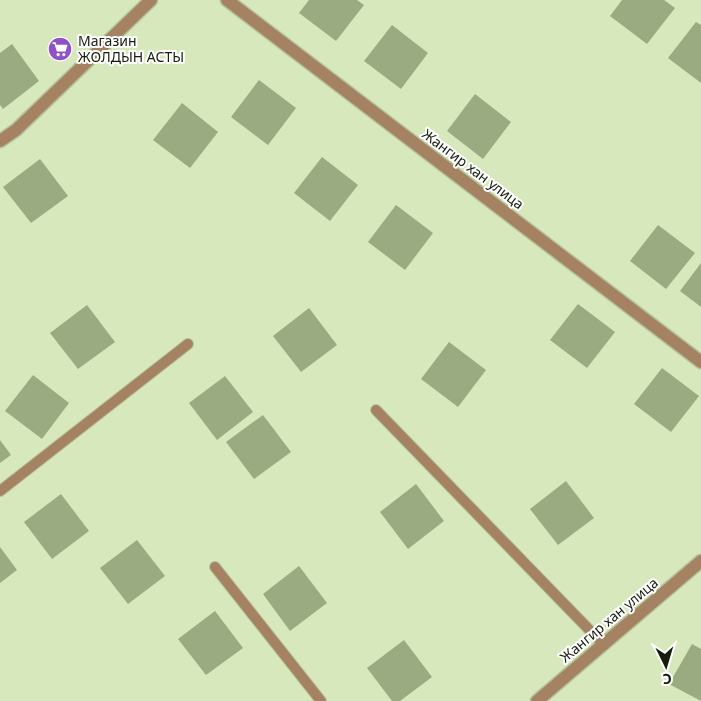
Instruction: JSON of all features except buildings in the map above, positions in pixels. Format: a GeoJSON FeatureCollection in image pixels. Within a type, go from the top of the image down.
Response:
{"type":"FeatureCollection","features":[{"type":"Feature","properties":{"kind":"street"},"geometry":{"type":"LineString","coordinates":[[0,141],[16,130],[151,0]]}},
{"type":"Feature","properties":{"kind":"street","name":"Жангир хан улица"},"geometry":{"type":"LineString","coordinates":[[227,0],[701,362]]}},
{"type":"Feature","properties":{"kind":"street","name":"Жангир хан улица"},"geometry":{"type":"LineString","coordinates":[[537,701],[701,561]]}},
{"type":"Feature","properties":{"kind":"lane"},"geometry":{"type":"LineString","coordinates":[[0,491],[188,344]]}},
{"type":"Feature","properties":{"kind":"lane"},"geometry":{"type":"LineString","coordinates":[[376,410],[604,645]]}},
{"type":"Feature","properties":{"kind":"lane"},"geometry":{"type":"LineString","coordinates":[[215,567],[321,701]]}},
{"type":"Feature","properties":{"kind":"place","name":"Магазин ЖОЛДЫН АСТЫ"},"geometry":{"type":"Point","coordinates":[60,49]}}]}
